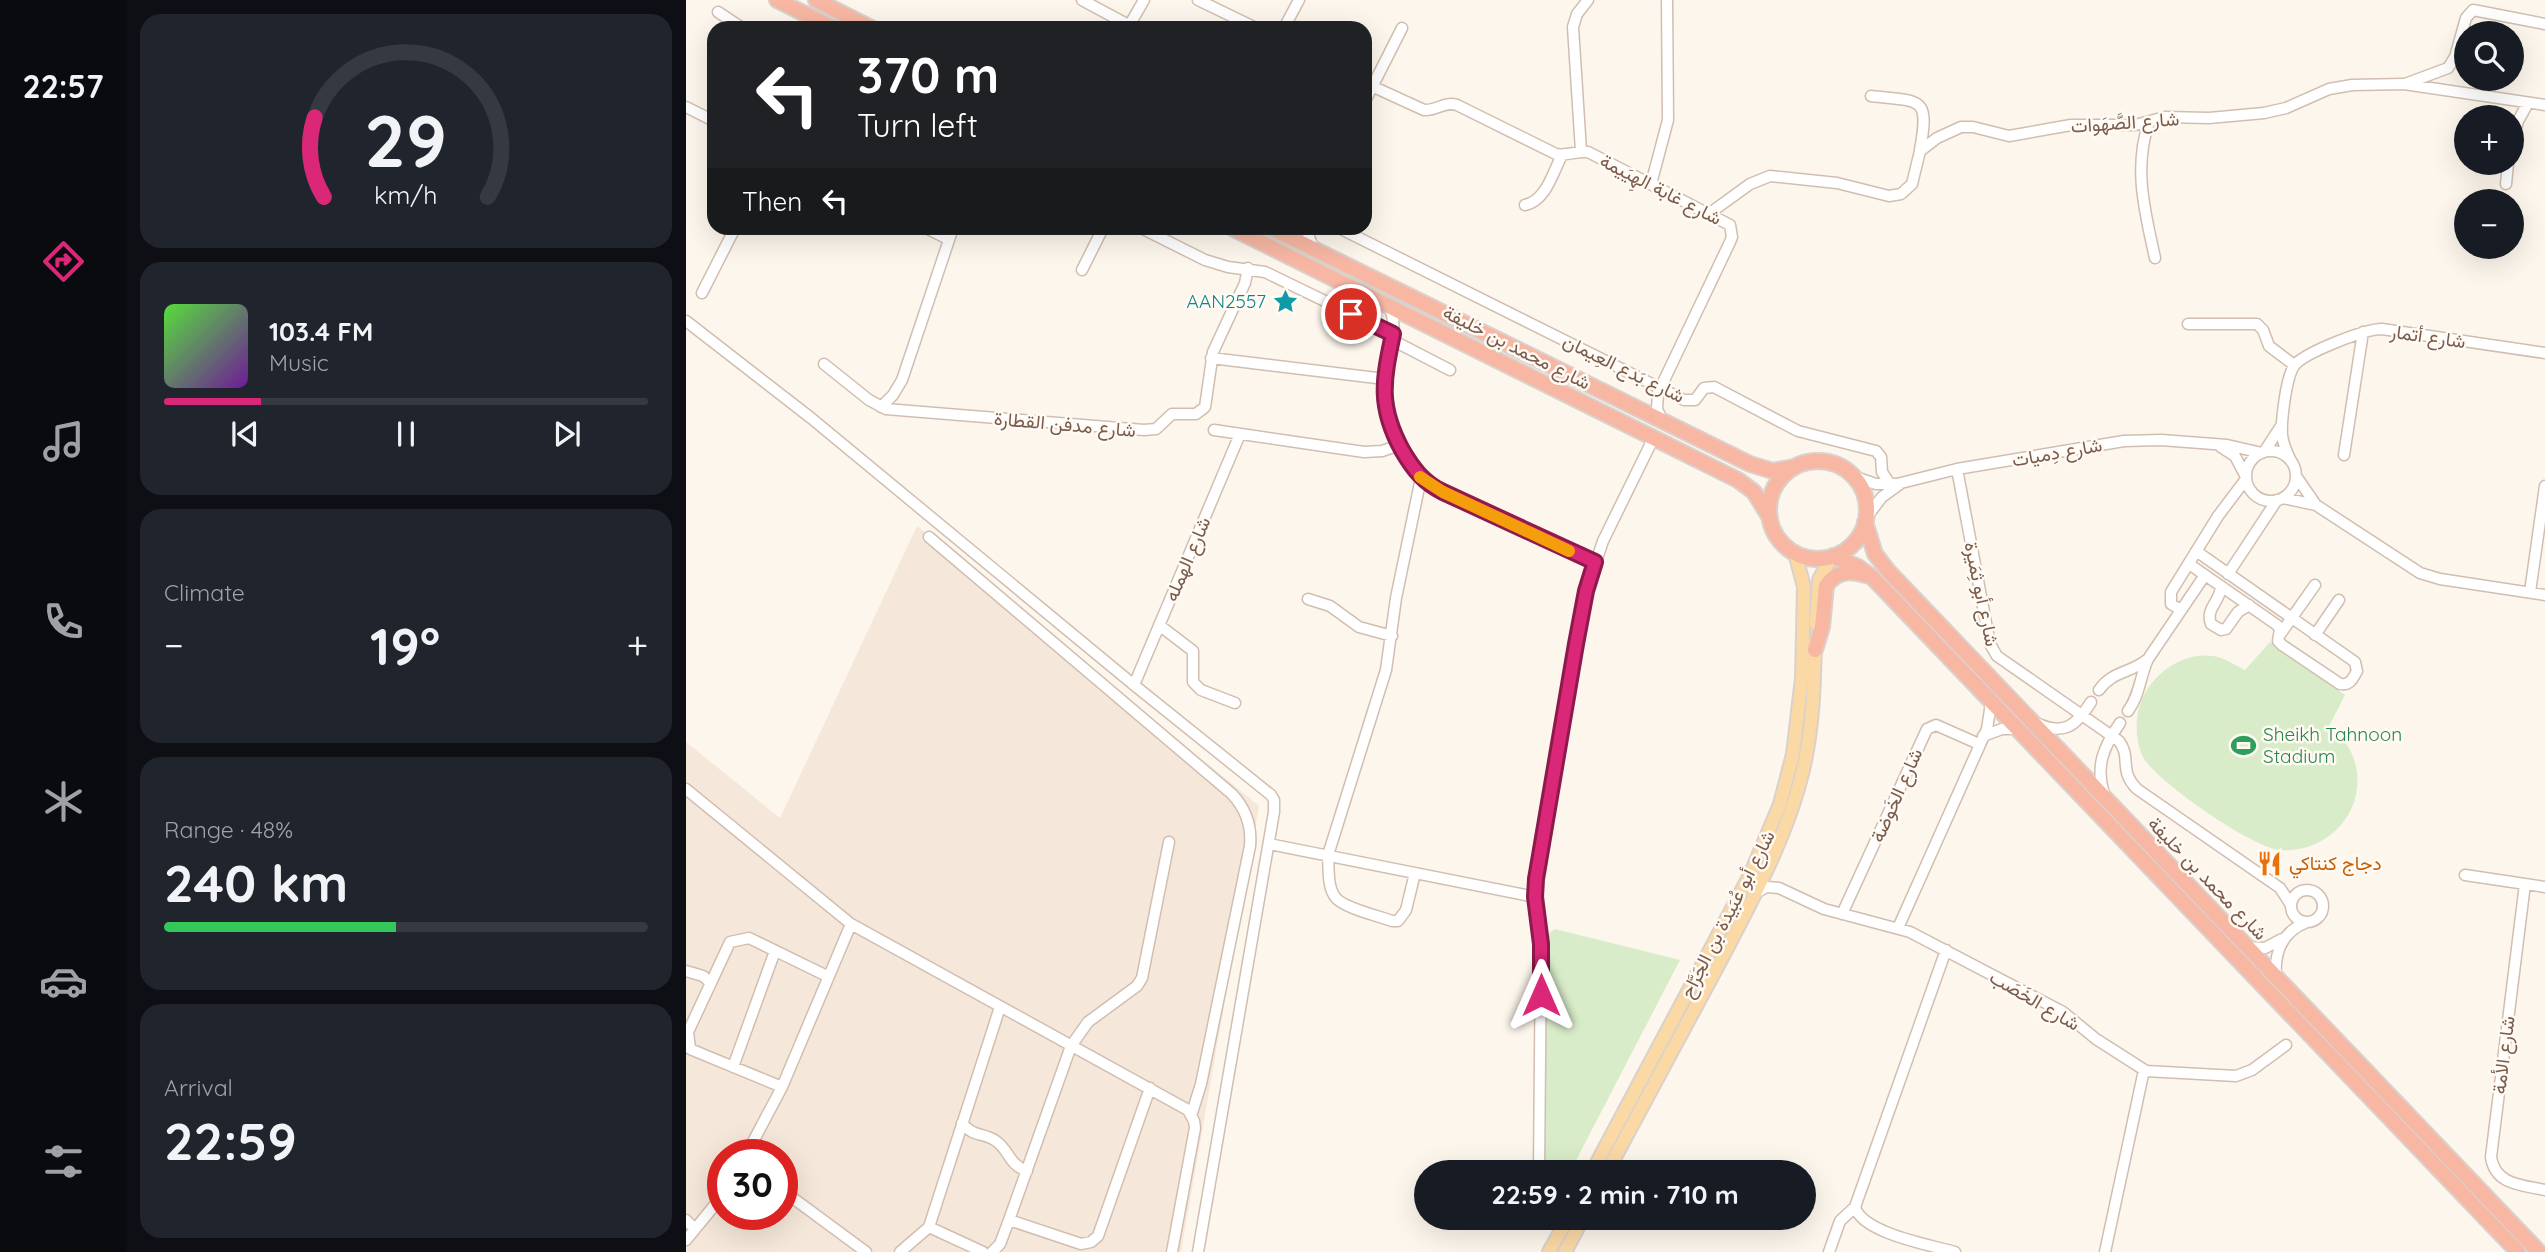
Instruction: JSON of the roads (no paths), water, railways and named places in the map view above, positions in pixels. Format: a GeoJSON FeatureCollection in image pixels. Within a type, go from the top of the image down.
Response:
{"type":"FeatureCollection","features":[{"type":"Feature","properties":{"kind":"highway"},"geometry":{"type":"LineString","coordinates":[[777,0],[815,21]]}},
{"type":"Feature","properties":{"kind":"highway"},"geometry":{"type":"LineString","coordinates":[[816,0],[857,21]]}},
{"type":"Feature","properties":{"kind":"highway","name":"شارع محمد بن خليفة"},"geometry":{"type":"LineString","coordinates":[[1246,235],[1747,485],[1770,518]]}},
{"type":"Feature","properties":{"kind":"highway","name":"شارع محمد بن خليفة"},"geometry":{"type":"LineString","coordinates":[[1286,235],[1761,469],[1773,471],[1794,467]]}},
{"type":"Feature","properties":{"kind":"highway"},"geometry":{"type":"LineString","coordinates":[[1810,461],[1826,461],[1842,467],[1855,477],[1867,504],[1866,520],[1854,543],[1832,557],[1807,558],[1795,553],[1779,538],[1770,518],[1770,503],[1774,489],[1782,477],[1794,467],[1810,461]]}},
{"type":"Feature","properties":{"kind":"highway","name":"شارع محمد بن خليفة"},"geometry":{"type":"LineString","coordinates":[[1866,520],[1870,544],[1881,564],[2540,1251]]}},
{"type":"Feature","properties":{"kind":"highway","name":"شارع محمد بن خليفة"},"geometry":{"type":"LineString","coordinates":[[1832,557],[1858,567],[1872,578],[2518,1252]]}},
{"type":"Feature","properties":{"kind":"highway"},"geometry":{"type":"LineString","coordinates":[[1815,650],[1822,627],[1824,592],[1830,580],[1847,572],[1872,578]]}},
{"type":"Feature","properties":{"kind":"main road","name":"شارع أبو عُبَيدة بن الجَرَّاح"},"geometry":{"type":"LineString","coordinates":[[1598,1160],[1750,875],[1780,804],[1793,754],[1801,691],[1804,587],[1795,553]]}},
{"type":"Feature","properties":{"kind":"main road","name":"شارع أبو عُبَيدة بن الجَرَّاح"},"geometry":{"type":"LineString","coordinates":[[1613,1160],[1756,892],[1788,822],[1803,771],[1812,716],[1819,580],[1832,557]]}},
{"type":"Feature","properties":{"kind":"main road"},"geometry":{"type":"LineString","coordinates":[[1549,1252],[1561,1230]]}},
{"type":"Feature","properties":{"kind":"main road"},"geometry":{"type":"LineString","coordinates":[[1565,1252],[1577,1230]]}},
{"type":"Feature","properties":{"kind":"street"},"geometry":{"type":"LineString","coordinates":[[1082,0],[1109,21]]}},
{"type":"Feature","properties":{"kind":"street"},"geometry":{"type":"LineString","coordinates":[[1135,21],[1144,0]]}},
{"type":"Feature","properties":{"kind":"street"},"geometry":{"type":"LineString","coordinates":[[1198,0],[1242,21]]}},
{"type":"Feature","properties":{"kind":"street"},"geometry":{"type":"LineString","coordinates":[[1288,21],[1299,0]]}},
{"type":"Feature","properties":{"kind":"street"},"geometry":{"type":"LineString","coordinates":[[1372,87],[1420,109],[1433,110],[1446,103],[1457,105],[1562,155],[1581,151],[1573,27],[1577,15],[1588,0]]}},
{"type":"Feature","properties":{"kind":"street"},"geometry":{"type":"LineString","coordinates":[[1651,184],[1668,120],[1667,0]]}},
{"type":"Feature","properties":{"kind":"street"},"geometry":{"type":"LineString","coordinates":[[2404,85],[2448,68],[2455,57],[2466,18],[2473,10],[2545,24]]}},
{"type":"Feature","properties":{"kind":"street"},"geometry":{"type":"LineString","coordinates":[[1372,78],[1402,28]]}},
{"type":"Feature","properties":{"kind":"street","name":"شارع الصَّهَوات"},"geometry":{"type":"LineString","coordinates":[[1920,151],[1937,138],[1961,127],[1973,127],[2009,136],[2071,125],[2135,125],[2165,117],[2217,117],[2271,112],[2340,86],[2404,85],[2545,105]]}},
{"type":"Feature","properties":{"kind":"street"},"geometry":{"type":"LineString","coordinates":[[1710,213],[1750,184],[1770,176],[1838,183],[1888,196],[1901,194],[1912,184],[1925,118],[1921,107],[1912,101],[1871,96]]}},
{"type":"Feature","properties":{"kind":"street"},"geometry":{"type":"LineString","coordinates":[[2524,110],[2528,103]]}},
{"type":"Feature","properties":{"kind":"street"},"geometry":{"type":"LineString","coordinates":[[686,107],[707,118]]}},
{"type":"Feature","properties":{"kind":"street"},"geometry":{"type":"LineString","coordinates":[[2149,122],[2142,142],[2140,168],[2155,258]]}},
{"type":"Feature","properties":{"kind":"street","name":"شارع غابة الهِيَيمة"},"geometry":{"type":"LineString","coordinates":[[1581,151],[1595,155],[1730,225],[1732,237],[1659,388]]}},
{"type":"Feature","properties":{"kind":"street"},"geometry":{"type":"LineString","coordinates":[[1525,205],[1540,198],[1562,155]]}},
{"type":"Feature","properties":{"kind":"street"},"geometry":{"type":"LineString","coordinates":[[2506,184],[2507,175]]}},
{"type":"Feature","properties":{"kind":"street"},"geometry":{"type":"LineString","coordinates":[[702,293],[731,235]]}},
{"type":"Feature","properties":{"kind":"street"},"geometry":{"type":"LineString","coordinates":[[940,235],[948,239]]}},
{"type":"Feature","properties":{"kind":"street"},"geometry":{"type":"LineString","coordinates":[[824,364],[881,407],[893,395],[902,380],[950,235]]}},
{"type":"Feature","properties":{"kind":"street"},"geometry":{"type":"LineString","coordinates":[[1082,270],[1100,235]]}},
{"type":"Feature","properties":{"kind":"street"},"geometry":{"type":"LineString","coordinates":[[1155,235],[1205,260],[1228,267],[1265,272],[1393,337],[1412,352],[1450,370]]}},
{"type":"Feature","properties":{"kind":"street"},"geometry":{"type":"LineString","coordinates":[[1308,235],[1313,248]]}},
{"type":"Feature","properties":{"kind":"street","name":"شارع بَدع العِيمان"},"geometry":{"type":"LineString","coordinates":[[1353,235],[1684,400],[1692,402],[1704,388],[1714,387],[1798,430],[1873,449],[1880,455],[1882,472],[1891,484]]}},
{"type":"Feature","properties":{"kind":"street","name":"شارع مدفن القطارة"},"geometry":{"type":"LineString","coordinates":[[881,407],[1150,430],[1161,426],[1167,416],[1172,414],[1191,415],[1202,412],[1207,402],[1212,358],[1245,283],[1248,268]]}},
{"type":"Feature","properties":{"kind":"street"},"geometry":{"type":"LineString","coordinates":[[1386,303],[1392,312],[1393,337],[1385,379],[1384,403],[1400,445],[1422,478],[1443,492],[1595,562]]}},
{"type":"Feature","properties":{"kind":"street"},"geometry":{"type":"LineString","coordinates":[[1393,337],[1407,319],[1417,318]]}},
{"type":"Feature","properties":{"kind":"street"},"geometry":{"type":"LineString","coordinates":[[686,321],[811,418],[1133,685],[1271,795],[1275,806],[1269,844],[1198,1252]]}},
{"type":"Feature","properties":{"kind":"street"},"geometry":{"type":"LineString","coordinates":[[2188,324],[2257,324],[2263,330],[2269,346],[2294,365],[2288,381],[2283,442],[2296,476],[2316,505],[2420,573],[2440,579],[2545,595]]}},
{"type":"Feature","properties":{"kind":"street","name":"شارع أتمار"},"geometry":{"type":"LineString","coordinates":[[2294,365],[2363,332],[2382,329],[2545,353]]}},
{"type":"Feature","properties":{"kind":"street"},"geometry":{"type":"LineString","coordinates":[[2344,455],[2363,332]]}},
{"type":"Feature","properties":{"kind":"street"},"geometry":{"type":"LineString","coordinates":[[1212,358],[1385,379]]}},
{"type":"Feature","properties":{"kind":"street"},"geometry":{"type":"LineString","coordinates":[[1629,406],[1647,401],[1659,388]]}},
{"type":"Feature","properties":{"kind":"street"},"geometry":{"type":"LineString","coordinates":[[1659,388],[1657,409],[1664,423]]}},
{"type":"Feature","properties":{"kind":"street"},"geometry":{"type":"LineString","coordinates":[[2181,610],[2171,604],[2170,596],[2196,551],[2246,478],[2250,462],[2263,452],[2283,423]]}},
{"type":"Feature","properties":{"kind":"street"},"geometry":{"type":"LineString","coordinates":[[1214,430],[1364,452],[1382,451],[1400,445]]}},
{"type":"Feature","properties":{"kind":"street","name":"شارع الهمله"},"geometry":{"type":"LineString","coordinates":[[1133,685],[1240,434]]}},
{"type":"Feature","properties":{"kind":"street"},"geometry":{"type":"LineString","coordinates":[[1539,1160],[1541,944],[1535,897],[1567,689],[1586,591],[1595,562],[1654,437]]}},
{"type":"Feature","properties":{"kind":"street","name":"شارع دِميات"},"geometry":{"type":"LineString","coordinates":[[1855,477],[1869,482],[1891,484],[1957,469],[2123,441],[2161,440],[2214,444],[2263,452]]}},
{"type":"Feature","properties":{"kind":"street"},"geometry":{"type":"LineString","coordinates":[[2214,444],[2235,456],[2251,491],[2256,496],[2270,501],[2280,499],[2316,505]]}},
{"type":"Feature","properties":{"kind":"street"},"geometry":{"type":"LineString","coordinates":[[2263,452],[2279,452],[2291,461]]}},
{"type":"Feature","properties":{"kind":"street","name":"شارع أبو ثِمَيرة"},"geometry":{"type":"LineString","coordinates":[[1957,469],[1993,650],[2002,660],[2112,735]]}},
{"type":"Feature","properties":{"kind":"street"},"geometry":{"type":"LineString","coordinates":[[2228,574],[2280,499],[2290,492],[2296,476]]}},
{"type":"Feature","properties":{"kind":"street"},"geometry":{"type":"LineString","coordinates":[[1415,873],[1406,910],[1398,921],[1392,921],[1336,898],[1331,887],[1328,855],[1386,670],[1398,588],[1422,478]]}},
{"type":"Feature","properties":{"kind":"street","name":"شارع دِميات"},"geometry":{"type":"LineString","coordinates":[[1866,520],[1882,497],[1903,482]]}},
{"type":"Feature","properties":{"kind":"street"},"geometry":{"type":"LineString","coordinates":[[2530,593],[2545,486]]}},
{"type":"Feature","properties":{"kind":"street"},"geometry":{"type":"LineString","coordinates":[[929,537],[1232,794],[1246,814],[1250,846],[1201,1084],[1191,1116]]}},
{"type":"Feature","properties":{"kind":"street"},"geometry":{"type":"LineString","coordinates":[[2189,564],[2277,625],[2282,645],[2340,684],[2351,682],[2357,671],[2355,662],[2196,551]]}},
{"type":"Feature","properties":{"kind":"street"},"geometry":{"type":"LineString","coordinates":[[2128,711],[2136,699],[2148,659],[2205,575]]}},
{"type":"Feature","properties":{"kind":"street"},"geometry":{"type":"LineString","coordinates":[[2278,637],[2315,585]]}},
{"type":"Feature","properties":{"kind":"street"},"geometry":{"type":"LineString","coordinates":[[2221,586],[2219,598],[2210,612],[2211,624],[2221,630],[2226,629],[2238,612],[2249,605]]}},
{"type":"Feature","properties":{"kind":"street"},"geometry":{"type":"LineString","coordinates":[[1308,599],[1330,606],[1359,627],[1392,636]]}},
{"type":"Feature","properties":{"kind":"street"},"geometry":{"type":"LineString","coordinates":[[2315,635],[2339,600]]}},
{"type":"Feature","properties":{"kind":"street"},"geometry":{"type":"LineString","coordinates":[[1159,625],[1193,651],[1193,682],[1201,690],[1235,702]]}},
{"type":"Feature","properties":{"kind":"street"},"geometry":{"type":"LineString","coordinates":[[2099,690],[2107,680],[2148,659]]}},
{"type":"Feature","properties":{"kind":"street"},"geometry":{"type":"LineString","coordinates":[[2120,673],[2132,677],[2139,687]]}},
{"type":"Feature","properties":{"kind":"street"},"geometry":{"type":"LineString","coordinates":[[2074,724],[2091,702]]}},
{"type":"Feature","properties":{"kind":"street"},"geometry":{"type":"LineString","coordinates":[[1898,928],[1990,720],[1991,703]]}},
{"type":"Feature","properties":{"kind":"street"},"geometry":{"type":"LineString","coordinates":[[2032,721],[2058,729],[2081,723],[2095,729],[2101,742],[2100,781],[2106,801]]}},
{"type":"Feature","properties":{"kind":"street"},"geometry":{"type":"LineString","coordinates":[[2101,759],[2120,723]]}},
{"type":"Feature","properties":{"kind":"street","name":"شارع الخَوضة"},"geometry":{"type":"LineString","coordinates":[[1842,915],[1927,729],[1936,724],[1981,740]]}},
{"type":"Feature","properties":{"kind":"street"},"geometry":{"type":"LineString","coordinates":[[1981,740],[2002,729],[2016,729]]}},
{"type":"Feature","properties":{"kind":"street"},"geometry":{"type":"LineString","coordinates":[[2112,735],[2123,746],[2125,772],[2137,789],[2280,888],[2297,919],[2308,922]]}},
{"type":"Feature","properties":{"kind":"street"},"geometry":{"type":"LineString","coordinates":[[686,789],[851,924],[1182,1105],[1191,1116],[1195,1128],[1172,1252]]}},
{"type":"Feature","properties":{"kind":"street"},"geometry":{"type":"LineString","coordinates":[[992,1252],[1000,1244],[1072,1046],[1082,1028],[1137,986],[1142,978],[1169,842]]}},
{"type":"Feature","properties":{"kind":"street"},"geometry":{"type":"LineString","coordinates":[[1269,844],[1535,897]]}},
{"type":"Feature","properties":{"kind":"street"},"geometry":{"type":"LineString","coordinates":[[1769,866],[1772,878],[1779,888]]}},
{"type":"Feature","properties":{"kind":"street"},"geometry":{"type":"LineString","coordinates":[[2465,875],[2545,887]]}},
{"type":"Feature","properties":{"kind":"street","name":"شارع الأمة"},"geometry":{"type":"LineString","coordinates":[[2525,884],[2491,1157],[2495,1170],[2503,1179],[2545,1189]]}},
{"type":"Feature","properties":{"kind":"street"},"geometry":{"type":"LineString","coordinates":[[1756,892],[1767,887],[1779,888]]}},
{"type":"Feature","properties":{"kind":"street","name":"شارع الخَصَب"},"geometry":{"type":"LineString","coordinates":[[1779,888],[1842,915],[1898,928],[1946,950],[2063,1012],[2096,1039],[2144,1070],[2236,1076],[2252,1070],[2286,1045]]}},
{"type":"Feature","properties":{"kind":"street"},"geometry":{"type":"LineString","coordinates":[[2248,947],[2265,948],[2320,915],[2322,903],[2315,893],[2280,888]]}},
{"type":"Feature","properties":{"kind":"street"},"geometry":{"type":"LineString","coordinates":[[2276,977],[2277,955],[2290,924],[2293,898],[2301,891]]}},
{"type":"Feature","properties":{"kind":"street"},"geometry":{"type":"LineString","coordinates":[[754,1139],[782,1087],[851,924]]}},
{"type":"Feature","properties":{"kind":"street"},"geometry":{"type":"LineString","coordinates":[[782,1087],[690,1049],[688,1032],[730,942],[749,938],[827,976]]}},
{"type":"Feature","properties":{"kind":"street"},"geometry":{"type":"LineString","coordinates":[[1946,950],[1855,1207],[1864,1222],[1902,1237],[1955,1252]]}},
{"type":"Feature","properties":{"kind":"street"},"geometry":{"type":"LineString","coordinates":[[733,1067],[775,951]]}},
{"type":"Feature","properties":{"kind":"street"},"geometry":{"type":"LineString","coordinates":[[686,971],[703,976],[711,983]]}},
{"type":"Feature","properties":{"kind":"street"},"geometry":{"type":"LineString","coordinates":[[900,1252],[929,1227],[1000,1007]]}},
{"type":"Feature","properties":{"kind":"street"},"geometry":{"type":"LineString","coordinates":[[2105,1252],[2144,1070]]}},
{"type":"Feature","properties":{"kind":"street"},"geometry":{"type":"LineString","coordinates":[[1009,1220],[1081,1244],[1091,1242],[1098,1236],[1150,1088]]}},
{"type":"Feature","properties":{"kind":"street"},"geometry":{"type":"LineString","coordinates":[[962,1124],[968,1131],[994,1139],[1014,1166],[1027,1171]]}},
{"type":"Feature","properties":{"kind":"street"},"geometry":{"type":"LineString","coordinates":[[798,1202],[866,1252]]}},
{"type":"Feature","properties":{"kind":"street"},"geometry":{"type":"LineString","coordinates":[[1829,1252],[1840,1221],[1855,1207]]}},
{"type":"Feature","properties":{"kind":"street"},"geometry":{"type":"LineString","coordinates":[[686,1240],[707,1213]]}},
{"type":"Feature","properties":{"kind":"street"},"geometry":{"type":"LineString","coordinates":[[686,1220],[694,1228]]}},
{"type":"Feature","properties":{"kind":"street"},"geometry":{"type":"LineString","coordinates":[[929,1227],[983,1252]]}},
{"type":"Feature","properties":{"kind":"place","name":"AAN2557"},"geometry":{"type":"Point","coordinates":[1286,301]}},
{"type":"Feature","properties":{"kind":"place","name":"Sheikh Tahnoon Stadium"},"geometry":{"type":"Point","coordinates":[2243,745]}},
{"type":"Feature","properties":{"kind":"place","name":"دجاج كنتاكي"},"geometry":{"type":"Point","coordinates":[2269,863]}}]}
